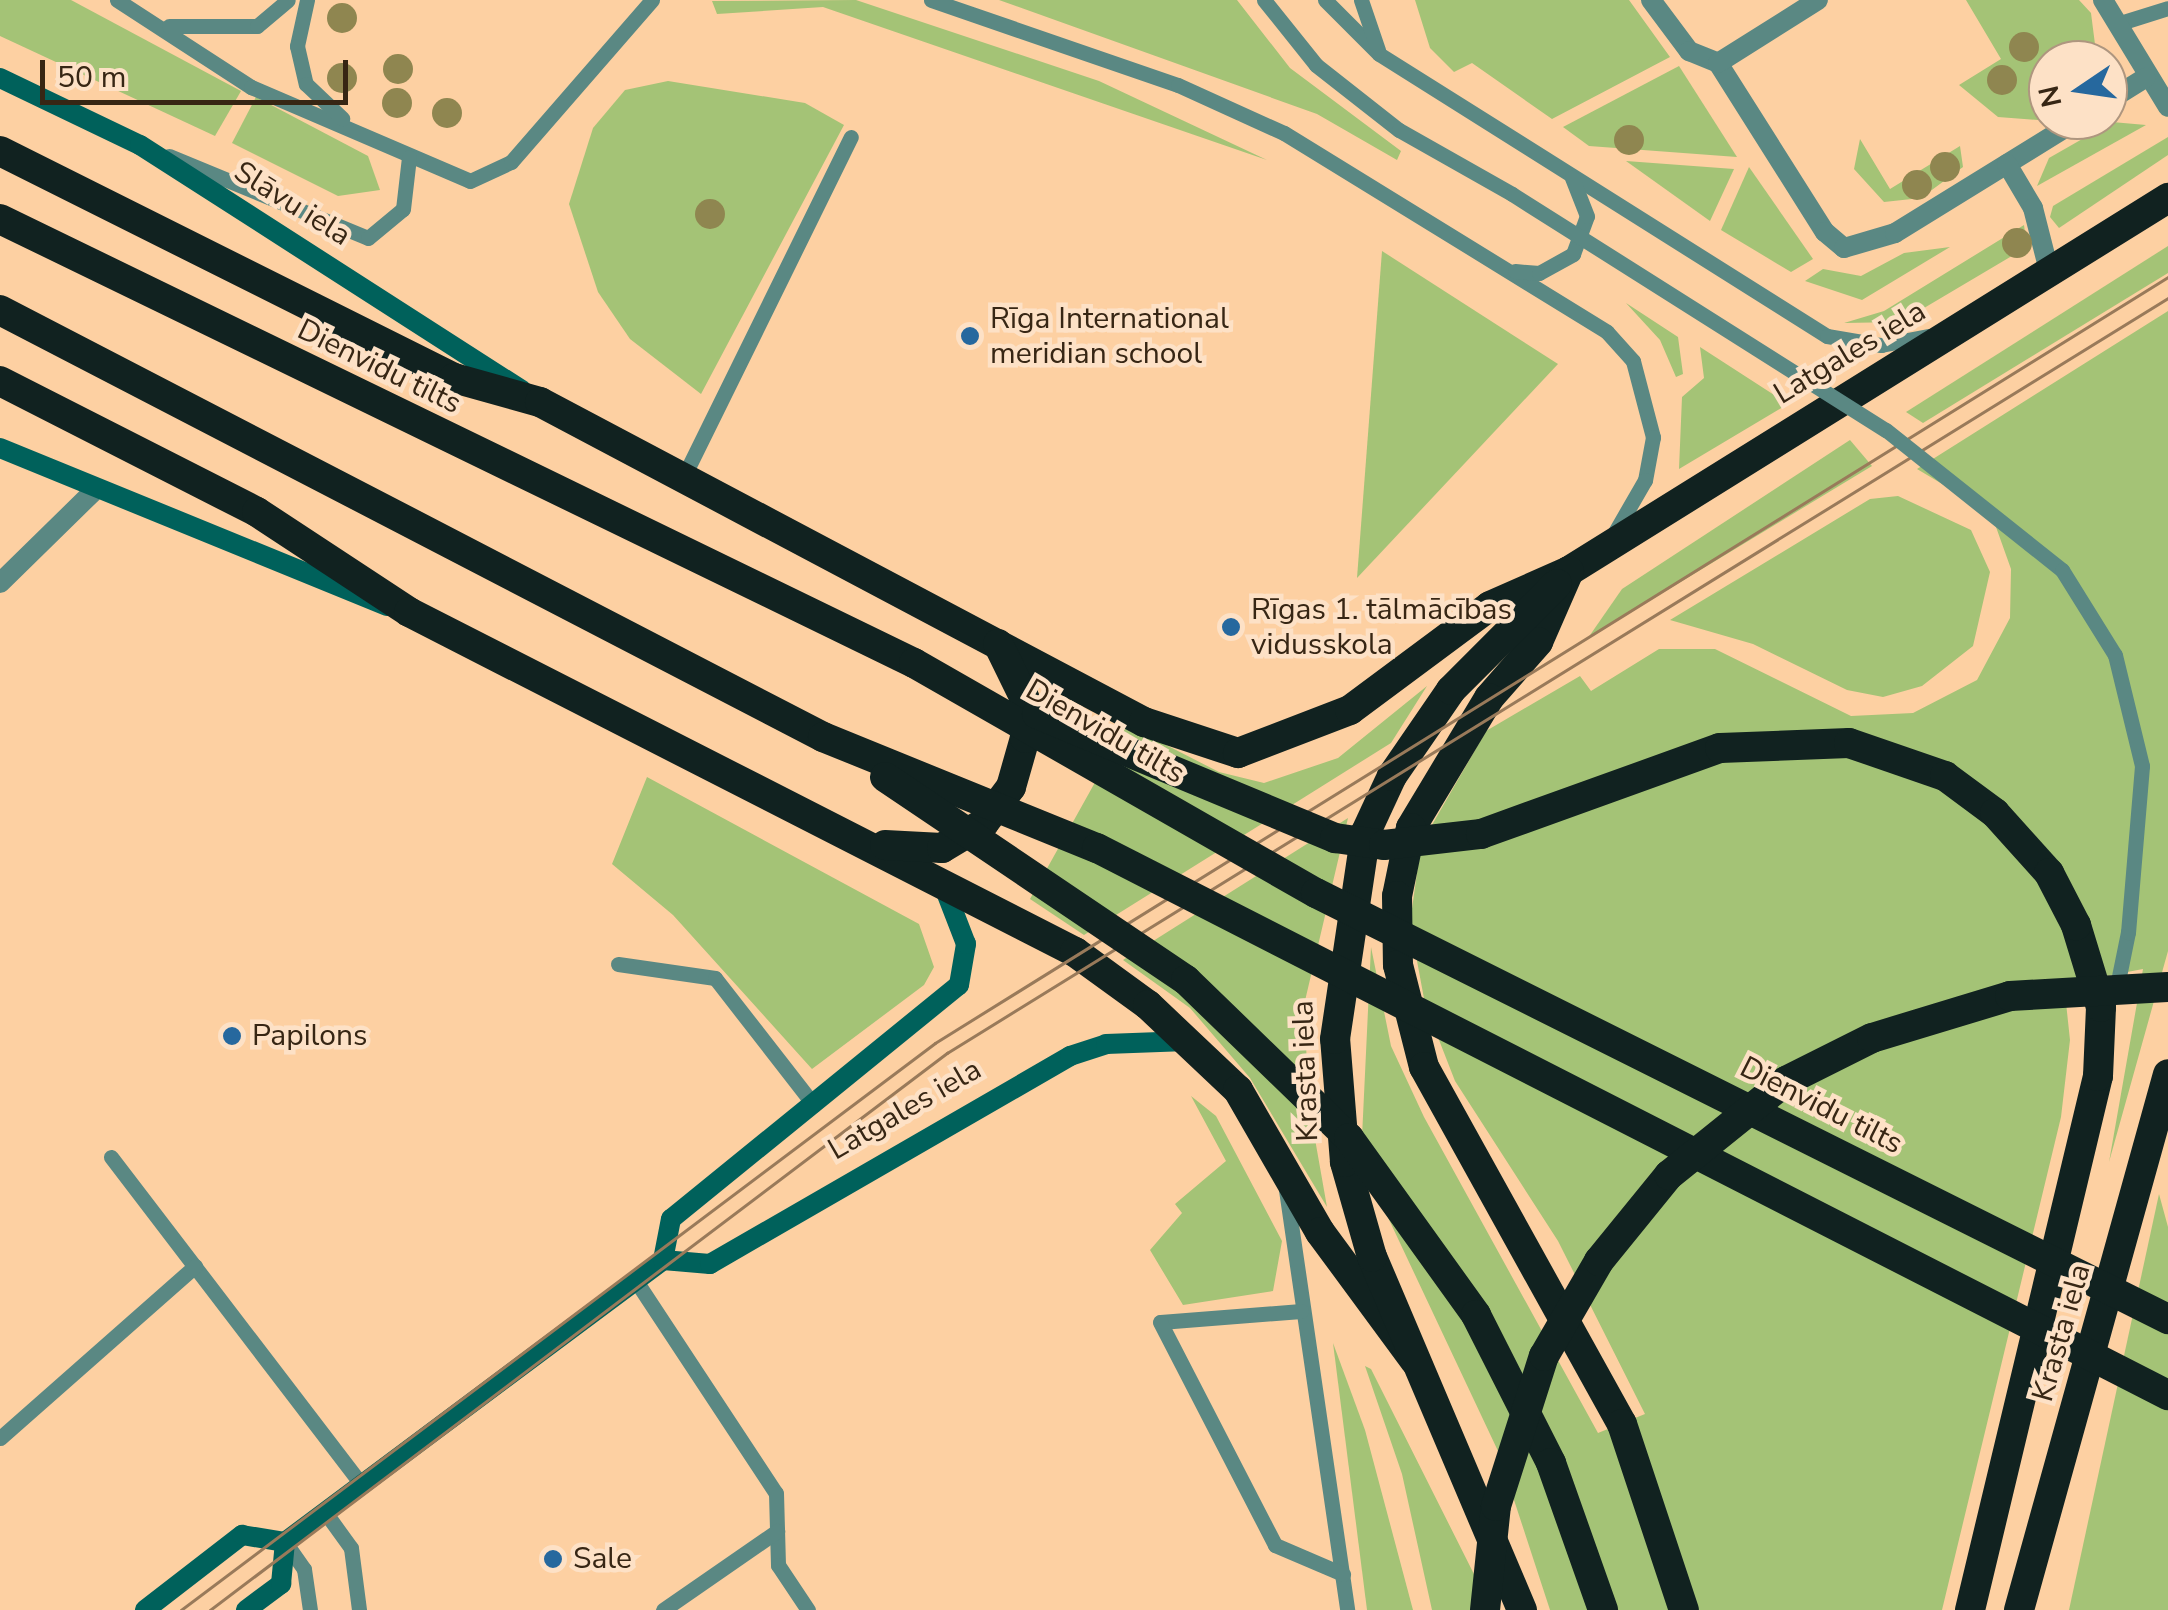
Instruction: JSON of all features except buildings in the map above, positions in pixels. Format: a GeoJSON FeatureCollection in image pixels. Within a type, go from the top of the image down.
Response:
{"type":"FeatureCollection","features":[{"type":"Feature","properties":{"kind":"highway"},"geometry":{"type":"LineString","coordinates":[[0,151],[454,378],[540,402],[992,638],[1144,722],[1238,753],[1350,710],[1490,606],[1570,571]]}},
{"type":"Feature","properties":{"kind":"highway","name":"Latgales iela"},"geometry":{"type":"LineString","coordinates":[[1570,571],[2168,198]]}},
{"type":"Feature","properties":{"kind":"highway","name":"Dienvidu tilts"},"geometry":{"type":"LineString","coordinates":[[0,219],[914,663],[1316,893],[2168,1319]]}},
{"type":"Feature","properties":{"kind":"highway"},"geometry":{"type":"LineString","coordinates":[[0,310],[390,505],[558,606],[824,738],[1097,848],[2168,1395]]}},
{"type":"Feature","properties":{"kind":"highway"},"geometry":{"type":"LineString","coordinates":[[0,381],[257,512],[409,612],[1075,952],[1192,1042],[1281,1157],[1320,1232],[1415,1361]]}},
{"type":"Feature","properties":{"kind":"highway"},"geometry":{"type":"LineString","coordinates":[[1570,571],[1538,642],[1488,698],[1411,828],[1397,896],[1398,966],[1424,1066],[1622,1424],[1684,1610]]}},
{"type":"Feature","properties":{"kind":"highway","name":"Krasta iela"},"geometry":{"type":"LineString","coordinates":[[1522,1610],[1372,1256],[1336,1095],[1338,983],[1366,832],[1451,690],[1570,571]]}},
{"type":"Feature","properties":{"kind":"highway"},"geometry":{"type":"LineString","coordinates":[[812,817],[922,851],[984,823],[1011,787],[1025,738],[1020,680],[992,638]]}},
{"type":"Feature","properties":{"kind":"highway"},"geometry":{"type":"LineString","coordinates":[[914,663],[1334,838],[1384,844],[1480,834],[1720,748],[1848,743],[1945,776],[1995,813],[2049,874],[2076,925],[2104,1034],[1970,1610]]}},
{"type":"Feature","properties":{"kind":"highway"},"geometry":{"type":"LineString","coordinates":[[824,738],[1186,980],[1336,1124],[1476,1315],[1552,1463],[1603,1610]]}},
{"type":"Feature","properties":{"kind":"highway"},"geometry":{"type":"LineString","coordinates":[[1484,1610],[1496,1506],[1544,1356],[1599,1261],[1669,1175],[1786,1081],[1872,1038],[2010,996],[2168,988]]}},
{"type":"Feature","properties":{"kind":"highway","name":"Krasta iela"},"geometry":{"type":"LineString","coordinates":[[2019,1610],[2050,1493],[2109,1309],[2168,1074]]}},
{"type":"Feature","properties":{"kind":"highway"},"geometry":{"type":"LineString","coordinates":[[2038,1610],[2050,1493]]}},
{"type":"Feature","properties":{"kind":"street"},"geometry":{"type":"LineString","coordinates":[[1651,0],[1689,52],[1718,63],[1826,232],[1844,248],[1895,233],[2046,140]]}},
{"type":"Feature","properties":{"kind":"street"},"geometry":{"type":"LineString","coordinates":[[1718,63],[1818,0]]}},
{"type":"Feature","properties":{"kind":"street"},"geometry":{"type":"LineString","coordinates":[[2103,0],[2145,78],[2168,107]]}},
{"type":"Feature","properties":{"kind":"street","name":"Slāvu iela"},"geometry":{"type":"LineString","coordinates":[[0,78],[140,145],[540,402]]}},
{"type":"Feature","properties":{"kind":"street"},"geometry":{"type":"LineString","coordinates":[[2128,89],[2145,78]]}},
{"type":"Feature","properties":{"kind":"street"},"geometry":{"type":"LineString","coordinates":[[2007,164],[2032,208],[2049,271]]}},
{"type":"Feature","properties":{"kind":"street"},"geometry":{"type":"LineString","coordinates":[[0,448],[92,493],[409,612]]}},
{"type":"Feature","properties":{"kind":"street"},"geometry":{"type":"LineString","coordinates":[[0,583],[92,493]]}},
{"type":"Feature","properties":{"kind":"street","name":"Latgales iela"},"geometry":{"type":"LineString","coordinates":[[944,887],[966,944],[958,985],[670,1218],[662,1260],[710,1264],[1070,1056],[1106,1044],[1192,1042]]}},
{"type":"Feature","properties":{"kind":"street"},"geometry":{"type":"LineString","coordinates":[[146,1610],[242,1535],[285,1542],[662,1260]]}},
{"type":"Feature","properties":{"kind":"street"},"geometry":{"type":"LineString","coordinates":[[246,1610],[281,1584],[285,1542]]}},
{"type":"Feature","properties":{"kind":"lane"},"geometry":{"type":"LineString","coordinates":[[117,0],[166,25],[251,87],[348,125],[409,157],[470,181],[512,162],[618,28],[652,0]]}},
{"type":"Feature","properties":{"kind":"lane"},"geometry":{"type":"LineString","coordinates":[[166,25],[217,33],[257,26],[288,0]]}},
{"type":"Feature","properties":{"kind":"lane"},"geometry":{"type":"LineString","coordinates":[[307,0],[296,46],[306,84],[348,125]]}},
{"type":"Feature","properties":{"kind":"lane"},"geometry":{"type":"LineString","coordinates":[[932,0],[1178,85],[1284,133],[1607,332],[1633,361],[1653,436],[1645,480],[1606,546]]}},
{"type":"Feature","properties":{"kind":"lane"},"geometry":{"type":"LineString","coordinates":[[1264,0],[1316,65],[1400,130],[1512,194],[1886,430],[2062,570],[2115,656],[2142,766],[2128,932],[2104,1034]]}},
{"type":"Feature","properties":{"kind":"lane"},"geometry":{"type":"LineString","coordinates":[[1325,0],[1379,54],[1827,336],[1881,346],[1953,331]]}},
{"type":"Feature","properties":{"kind":"lane"},"geometry":{"type":"LineString","coordinates":[[1361,0],[1379,54]]}},
{"type":"Feature","properties":{"kind":"lane"},"geometry":{"type":"LineString","coordinates":[[2117,24],[2168,8]]}},
{"type":"Feature","properties":{"kind":"lane"},"geometry":{"type":"LineString","coordinates":[[683,478],[851,138]]}},
{"type":"Feature","properties":{"kind":"lane"},"geometry":{"type":"LineString","coordinates":[[140,145],[368,238],[403,209],[409,157]]}},
{"type":"Feature","properties":{"kind":"lane"},"geometry":{"type":"LineString","coordinates":[[1499,264],[1538,273],[1574,254],[1587,216],[1573,179],[1557,166]]}},
{"type":"Feature","properties":{"kind":"lane"},"geometry":{"type":"LineString","coordinates":[[618,964],[715,978],[814,1105]]}},
{"type":"Feature","properties":{"kind":"lane"},"geometry":{"type":"LineString","coordinates":[[111,1157],[361,1484]]}},
{"type":"Feature","properties":{"kind":"lane"},"geometry":{"type":"LineString","coordinates":[[1281,1157],[1347,1610]]}},
{"type":"Feature","properties":{"kind":"lane"},"geometry":{"type":"LineString","coordinates":[[0,1438],[195,1266]]}},
{"type":"Feature","properties":{"kind":"lane"},"geometry":{"type":"LineString","coordinates":[[636,1281],[776,1492],[778,1564],[808,1610]]}},
{"type":"Feature","properties":{"kind":"lane"},"geometry":{"type":"LineString","coordinates":[[1301,1311],[1160,1322],[1276,1545],[1343,1574]]}},
{"type":"Feature","properties":{"kind":"lane"},"geometry":{"type":"LineString","coordinates":[[325,1512],[351,1548],[359,1610]]}},
{"type":"Feature","properties":{"kind":"lane"},"geometry":{"type":"LineString","coordinates":[[664,1610],[777,1532]]}},
{"type":"Feature","properties":{"kind":"lane"},"geometry":{"type":"LineString","coordinates":[[285,1542],[304,1570],[310,1610]]}},
{"type":"Feature","properties":{"kind":"green space"},"geometry":{"type":"Polygon","coordinates":[[[0,0],[71,0],[241,91],[215,136],[0,36],[0,0]]]}},
{"type":"Feature","properties":{"kind":"green space"},"geometry":{"type":"Polygon","coordinates":[[[856,0],[1099,81],[1267,160],[823,7],[717,14],[712,1],[856,0]]]}},
{"type":"Feature","properties":{"kind":"green space"},"geometry":{"type":"Polygon","coordinates":[[[999,0],[1237,0],[1290,68],[1401,151],[1397,160],[1317,114],[999,0]]]}},
{"type":"Feature","properties":{"kind":"green space"},"geometry":{"type":"Polygon","coordinates":[[[1415,0],[1629,0],[1670,57],[1552,119],[1472,63],[1454,72],[1430,48],[1415,0]]]}},
{"type":"Feature","properties":{"kind":"green space"},"geometry":{"type":"Polygon","coordinates":[[[1966,0],[2079,0],[2091,13],[2094,40],[2028,40],[2028,119],[1998,117],[1959,85],[2001,59],[1966,0]]]}},
{"type":"Feature","properties":{"kind":"green space"},"geometry":{"type":"Polygon","coordinates":[[[1679,66],[1737,157],[1589,146],[1563,127],[1679,66]]]}},
{"type":"Feature","properties":{"kind":"green space"},"geometry":{"type":"Polygon","coordinates":[[[668,81],[805,103],[844,125],[701,394],[630,339],[598,292],[569,204],[593,128],[625,90],[668,81]]]}},
{"type":"Feature","properties":{"kind":"green space"},"geometry":{"type":"Polygon","coordinates":[[[256,97],[368,156],[380,190],[338,196],[232,143],[256,97]]]}},
{"type":"Feature","properties":{"kind":"green space"},"geometry":{"type":"Polygon","coordinates":[[[2128,123],[2146,125],[2128,135],[2128,123]]]}},
{"type":"Feature","properties":{"kind":"green space"},"geometry":{"type":"Polygon","coordinates":[[[2168,137],[2168,155],[2059,228],[2050,217],[2053,206],[2168,137]]]}},
{"type":"Feature","properties":{"kind":"green space"},"geometry":{"type":"Polygon","coordinates":[[[1860,139],[1890,189],[1960,146],[1963,167],[1921,198],[1884,202],[1854,169],[1860,139]]]}},
{"type":"Feature","properties":{"kind":"green space"},"geometry":{"type":"Polygon","coordinates":[[[2080,140],[2119,140],[2037,186],[2049,158],[2080,140]]]}},
{"type":"Feature","properties":{"kind":"green space"},"geometry":{"type":"Polygon","coordinates":[[[1626,161],[1734,169],[1710,221],[1626,161]]]}},
{"type":"Feature","properties":{"kind":"green space"},"geometry":{"type":"Polygon","coordinates":[[[1749,167],[1813,259],[1791,272],[1721,230],[1749,167]]]}},
{"type":"Feature","properties":{"kind":"green space"},"geometry":{"type":"Polygon","coordinates":[[[2024,225],[2027,247],[1899,322],[1844,323],[1884,311],[2024,225]]]}},
{"type":"Feature","properties":{"kind":"green space"},"geometry":{"type":"Polygon","coordinates":[[[2168,246],[2168,273],[1923,423],[1906,412],[2168,246]]]}},
{"type":"Feature","properties":{"kind":"green space"},"geometry":{"type":"Polygon","coordinates":[[[1950,247],[1862,300],[1805,281],[1823,269],[1861,276],[1904,253],[1950,247]]]}},
{"type":"Feature","properties":{"kind":"green space"},"geometry":{"type":"Polygon","coordinates":[[[1382,251],[1558,364],[1357,578],[1382,251]]]}},
{"type":"Feature","properties":{"kind":"green space"},"geometry":{"type":"Polygon","coordinates":[[[1626,303],[1678,337],[1683,374],[1676,377],[1660,340],[1626,303]]]}},
{"type":"Feature","properties":{"kind":"green space"},"geometry":{"type":"Polygon","coordinates":[[[2168,311],[2168,951],[2109,1162],[2143,969],[2064,984],[2070,1040],[2061,1117],[1942,1610],[1550,1610],[1498,1451],[1376,1192],[1362,1137],[1371,947],[1391,1046],[1424,1117],[1598,1433],[1645,1414],[1558,1241],[1455,1081],[1425,1004],[1410,923],[1421,844],[1486,731],[1580,676],[1591,691],[1659,649],[1715,649],[1851,716],[1913,713],[1977,680],[2010,618],[2011,569],[1991,513],[1917,469],[2168,311]]]}},
{"type":"Feature","properties":{"kind":"green space"},"geometry":{"type":"Polygon","coordinates":[[[1700,347],[1788,404],[1679,469],[1682,397],[1704,378],[1700,347]]]}},
{"type":"Feature","properties":{"kind":"green space"},"geometry":{"type":"Polygon","coordinates":[[[1850,440],[1872,466],[1588,638],[1622,589],[1850,440]]]}},
{"type":"Feature","properties":{"kind":"green space"},"geometry":{"type":"Polygon","coordinates":[[[1898,496],[1971,530],[1990,572],[1973,646],[1922,686],[1883,697],[1847,690],[1753,644],[1670,620],[1870,499],[1898,496]]]}},
{"type":"Feature","properties":{"kind":"green space"},"geometry":{"type":"Polygon","coordinates":[[[1427,686],[1391,743],[1084,935],[1030,899],[1127,725],[1219,772],[1264,783],[1338,758],[1427,686]]]}},
{"type":"Feature","properties":{"kind":"green space"},"geometry":{"type":"Polygon","coordinates":[[[647,777],[919,924],[934,967],[924,985],[812,1069],[673,915],[612,864],[647,777]]]}},
{"type":"Feature","properties":{"kind":"green space"},"geometry":{"type":"Polygon","coordinates":[[[1348,818],[1304,1005],[1309,1105],[1327,1207],[1250,1078],[1190,1008],[1123,960],[1348,818]]]}},
{"type":"Feature","properties":{"kind":"green space"},"geometry":{"type":"Polygon","coordinates":[[[1191,1096],[1216,1116],[1282,1241],[1273,1291],[1183,1305],[1150,1250],[1182,1213],[1175,1204],[1226,1161],[1191,1096]]]}},
{"type":"Feature","properties":{"kind":"green space"},"geometry":{"type":"Polygon","coordinates":[[[2159,1194],[2168,1227],[2168,1610],[2069,1610],[2159,1194]]]}},
{"type":"Feature","properties":{"kind":"green space"},"geometry":{"type":"Polygon","coordinates":[[[1333,1343],[1365,1430],[1413,1610],[1367,1610],[1333,1343]]]}},
{"type":"Feature","properties":{"kind":"green space"},"geometry":{"type":"Polygon","coordinates":[[[1365,1366],[1371,1369],[1492,1610],[1432,1610],[1402,1474],[1365,1366]]]}},
{"type":"Feature","properties":{"kind":"tram line"},"geometry":{"type":"LineString","coordinates":[[181,1610],[935,1043],[2168,277]]}},
{"type":"Feature","properties":{"kind":"tram line"},"geometry":{"type":"LineString","coordinates":[[210,1610],[947,1053],[2168,298]]}},
{"type":"Feature","properties":{"kind":"place","name":"Rīga International meridian school"},"geometry":{"type":"Point","coordinates":[970,336]}},
{"type":"Feature","properties":{"kind":"place","name":"Rīgas 1. tālmācības vidusskola"},"geometry":{"type":"Point","coordinates":[1231,627]}},
{"type":"Feature","properties":{"kind":"place","name":"Papilons"},"geometry":{"type":"Point","coordinates":[232,1036]}},
{"type":"Feature","properties":{"kind":"place","name":"Sale"},"geometry":{"type":"Point","coordinates":[553,1559]}}]}
